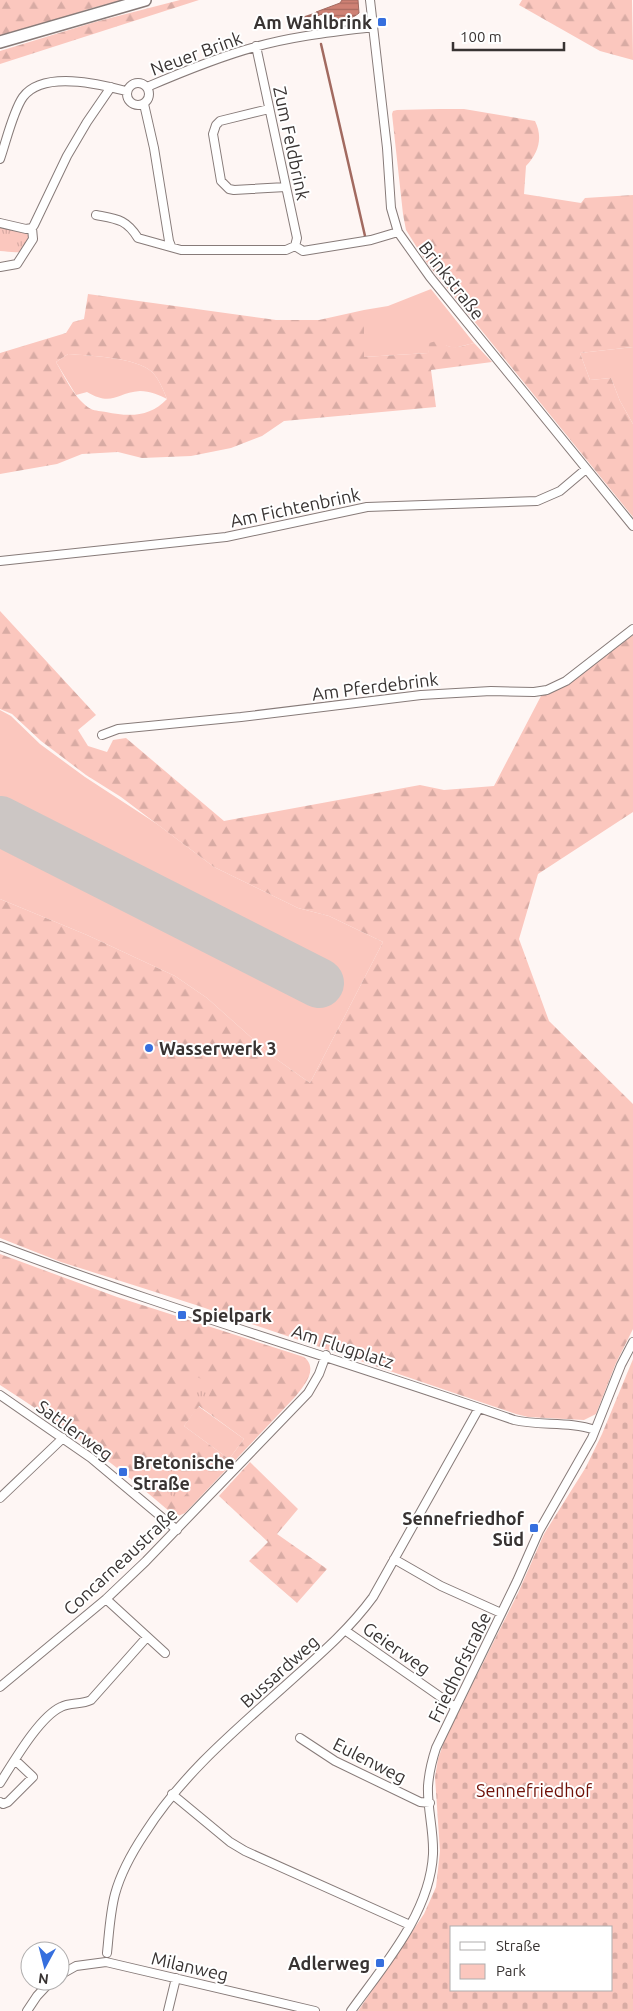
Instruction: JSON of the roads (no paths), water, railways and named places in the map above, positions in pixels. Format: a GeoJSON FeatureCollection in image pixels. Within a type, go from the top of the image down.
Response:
{"type":"FeatureCollection","features":[{"type":"Feature","properties":{"kind":"main road"},"geometry":{"type":"LineString","coordinates":[[0,42],[145,0]]}},
{"type":"Feature","properties":{"kind":"street","name":"Brinkstraße"},"geometry":{"type":"LineString","coordinates":[[370,0],[387,148],[391,208],[398,232],[430,277],[633,526]]}},
{"type":"Feature","properties":{"kind":"street","name":"Neuer Brink"},"geometry":{"type":"LineString","coordinates":[[147,87],[209,62],[256,46],[323,33],[373,27]]}},
{"type":"Feature","properties":{"kind":"street","name":"Zum Feldbrink"},"geometry":{"type":"LineString","coordinates":[[256,46],[297,238],[295,246]]}},
{"type":"Feature","properties":{"kind":"street"},"geometry":{"type":"LineString","coordinates":[[0,158],[19,104],[28,92],[45,84],[69,82],[100,83],[126,91]]}},
{"type":"Feature","properties":{"kind":"street"},"geometry":{"type":"LineString","coordinates":[[135,83],[140,83],[147,87],[149,96],[144,104],[137,106],[130,103],[127,99],[126,91],[135,83]]}},
{"type":"Feature","properties":{"kind":"street"},"geometry":{"type":"LineString","coordinates":[[0,267],[17,264],[33,238],[32,228],[67,156],[111,87]]}},
{"type":"Feature","properties":{"kind":"street"},"geometry":{"type":"LineString","coordinates":[[144,104],[154,148],[171,246]]}},
{"type":"Feature","properties":{"kind":"street"},"geometry":{"type":"LineString","coordinates":[[269,109],[220,121],[216,125],[213,134],[221,181],[229,189],[234,190],[286,187]]}},
{"type":"Feature","properties":{"kind":"street"},"geometry":{"type":"LineString","coordinates":[[96,215],[120,220],[130,226],[138,238],[181,250],[286,250],[295,246],[303,251],[371,240],[398,232]]}},
{"type":"Feature","properties":{"kind":"street"},"geometry":{"type":"LineString","coordinates":[[0,223],[26,229],[32,228]]}},
{"type":"Feature","properties":{"kind":"street","name":"Am Fichtenbrink"},"geometry":{"type":"LineString","coordinates":[[0,561],[226,537],[366,507],[537,501],[560,491],[586,469]]}},
{"type":"Feature","properties":{"kind":"street","name":"Am Pferdebrink"},"geometry":{"type":"LineString","coordinates":[[102,735],[118,729],[241,717],[421,695],[548,690],[566,681],[633,629]]}},
{"type":"Feature","properties":{"kind":"street","name":"Am Flugplatz"},"geometry":{"type":"LineString","coordinates":[[0,1246],[91,1280],[479,1408],[525,1422],[583,1426],[595,1430]]}},
{"type":"Feature","properties":{"kind":"street","name":"Friedhofstraße"},"geometry":{"type":"LineString","coordinates":[[351,2011],[410,1925],[424,1899],[430,1880],[433,1853],[428,1787],[432,1761],[455,1707],[518,1581],[529,1550],[595,1430],[621,1365],[633,1342]]}},
{"type":"Feature","properties":{"kind":"street","name":"Concarneaustraße"},"geometry":{"type":"LineString","coordinates":[[0,1687],[106,1599],[177,1530],[308,1393],[319,1374],[326,1356]]}},
{"type":"Feature","properties":{"kind":"street","name":"Sattlerweg"},"geometry":{"type":"LineString","coordinates":[[0,1395],[63,1438],[118,1480],[177,1530]]}},
{"type":"Feature","properties":{"kind":"street","name":"Bussardweg"},"geometry":{"type":"LineString","coordinates":[[107,1954],[111,1912],[121,1879],[141,1839],[172,1794],[198,1764],[346,1631],[373,1597],[479,1408]]}},
{"type":"Feature","properties":{"kind":"street"},"geometry":{"type":"LineString","coordinates":[[0,1498],[63,1438]]}},
{"type":"Feature","properties":{"kind":"street"},"geometry":{"type":"LineString","coordinates":[[394,1559],[441,1586],[501,1613]]}},
{"type":"Feature","properties":{"kind":"street"},"geometry":{"type":"LineString","coordinates":[[106,1599],[165,1653]]}},
{"type":"Feature","properties":{"kind":"street","name":"Geierweg"},"geometry":{"type":"LineString","coordinates":[[346,1631],[455,1707]]}},
{"type":"Feature","properties":{"kind":"street"},"geometry":{"type":"LineString","coordinates":[[0,1783],[29,1738],[54,1711],[66,1705],[85,1703],[91,1700],[146,1637]]}},
{"type":"Feature","properties":{"kind":"street","name":"Eulenweg"},"geometry":{"type":"LineString","coordinates":[[300,1738],[335,1761],[420,1802],[430,1803]]}},
{"type":"Feature","properties":{"kind":"street"},"geometry":{"type":"LineString","coordinates":[[0,1802],[4,1804],[8,1802],[33,1777],[14,1760]]}},
{"type":"Feature","properties":{"kind":"street"},"geometry":{"type":"LineString","coordinates":[[172,1794],[230,1842],[245,1852],[410,1925]]}},
{"type":"Feature","properties":{"kind":"street","name":"Milanweg"},"geometry":{"type":"LineString","coordinates":[[70,1969],[76,1966],[106,1962],[315,2011]]}},
{"type":"Feature","properties":{"kind":"street"},"geometry":{"type":"LineString","coordinates":[[168,2011],[176,1978]]}},
{"type":"Feature","properties":{"kind":"street"},"geometry":{"type":"LineString","coordinates":[[27,2011],[42,1991]]}},
{"type":"Feature","properties":{"kind":"waterway"},"geometry":{"type":"LineString","coordinates":[[316,28],[315,25],[305,24],[302,21],[303,18],[318,13]]}},
{"type":"Feature","properties":{"kind":"waterway"},"geometry":{"type":"LineString","coordinates":[[321,44],[365,236]]}},
{"type":"Feature","properties":{"kind":"place","name":"Am Wahlbrink"},"geometry":{"type":"Point","coordinates":[382,22]}},
{"type":"Feature","properties":{"kind":"place","name":"Wasserwerk 3"},"geometry":{"type":"Point","coordinates":[149,1048]}},
{"type":"Feature","properties":{"kind":"place","name":"Spielpark"},"geometry":{"type":"Point","coordinates":[182,1315]}},
{"type":"Feature","properties":{"kind":"place","name":"Bretonische Straße"},"geometry":{"type":"Point","coordinates":[123,1472]}},
{"type":"Feature","properties":{"kind":"place","name":"Sennefriedhof Süd"},"geometry":{"type":"Point","coordinates":[534,1528]}},
{"type":"Feature","properties":{"kind":"place","name":"Adlerweg"},"geometry":{"type":"Point","coordinates":[380,1963]}},
{"type":"Feature","properties":{"kind":"park label","name":"Sennefriedhof"},"geometry":{"type":"Point","coordinates":[534,1790]}}]}
